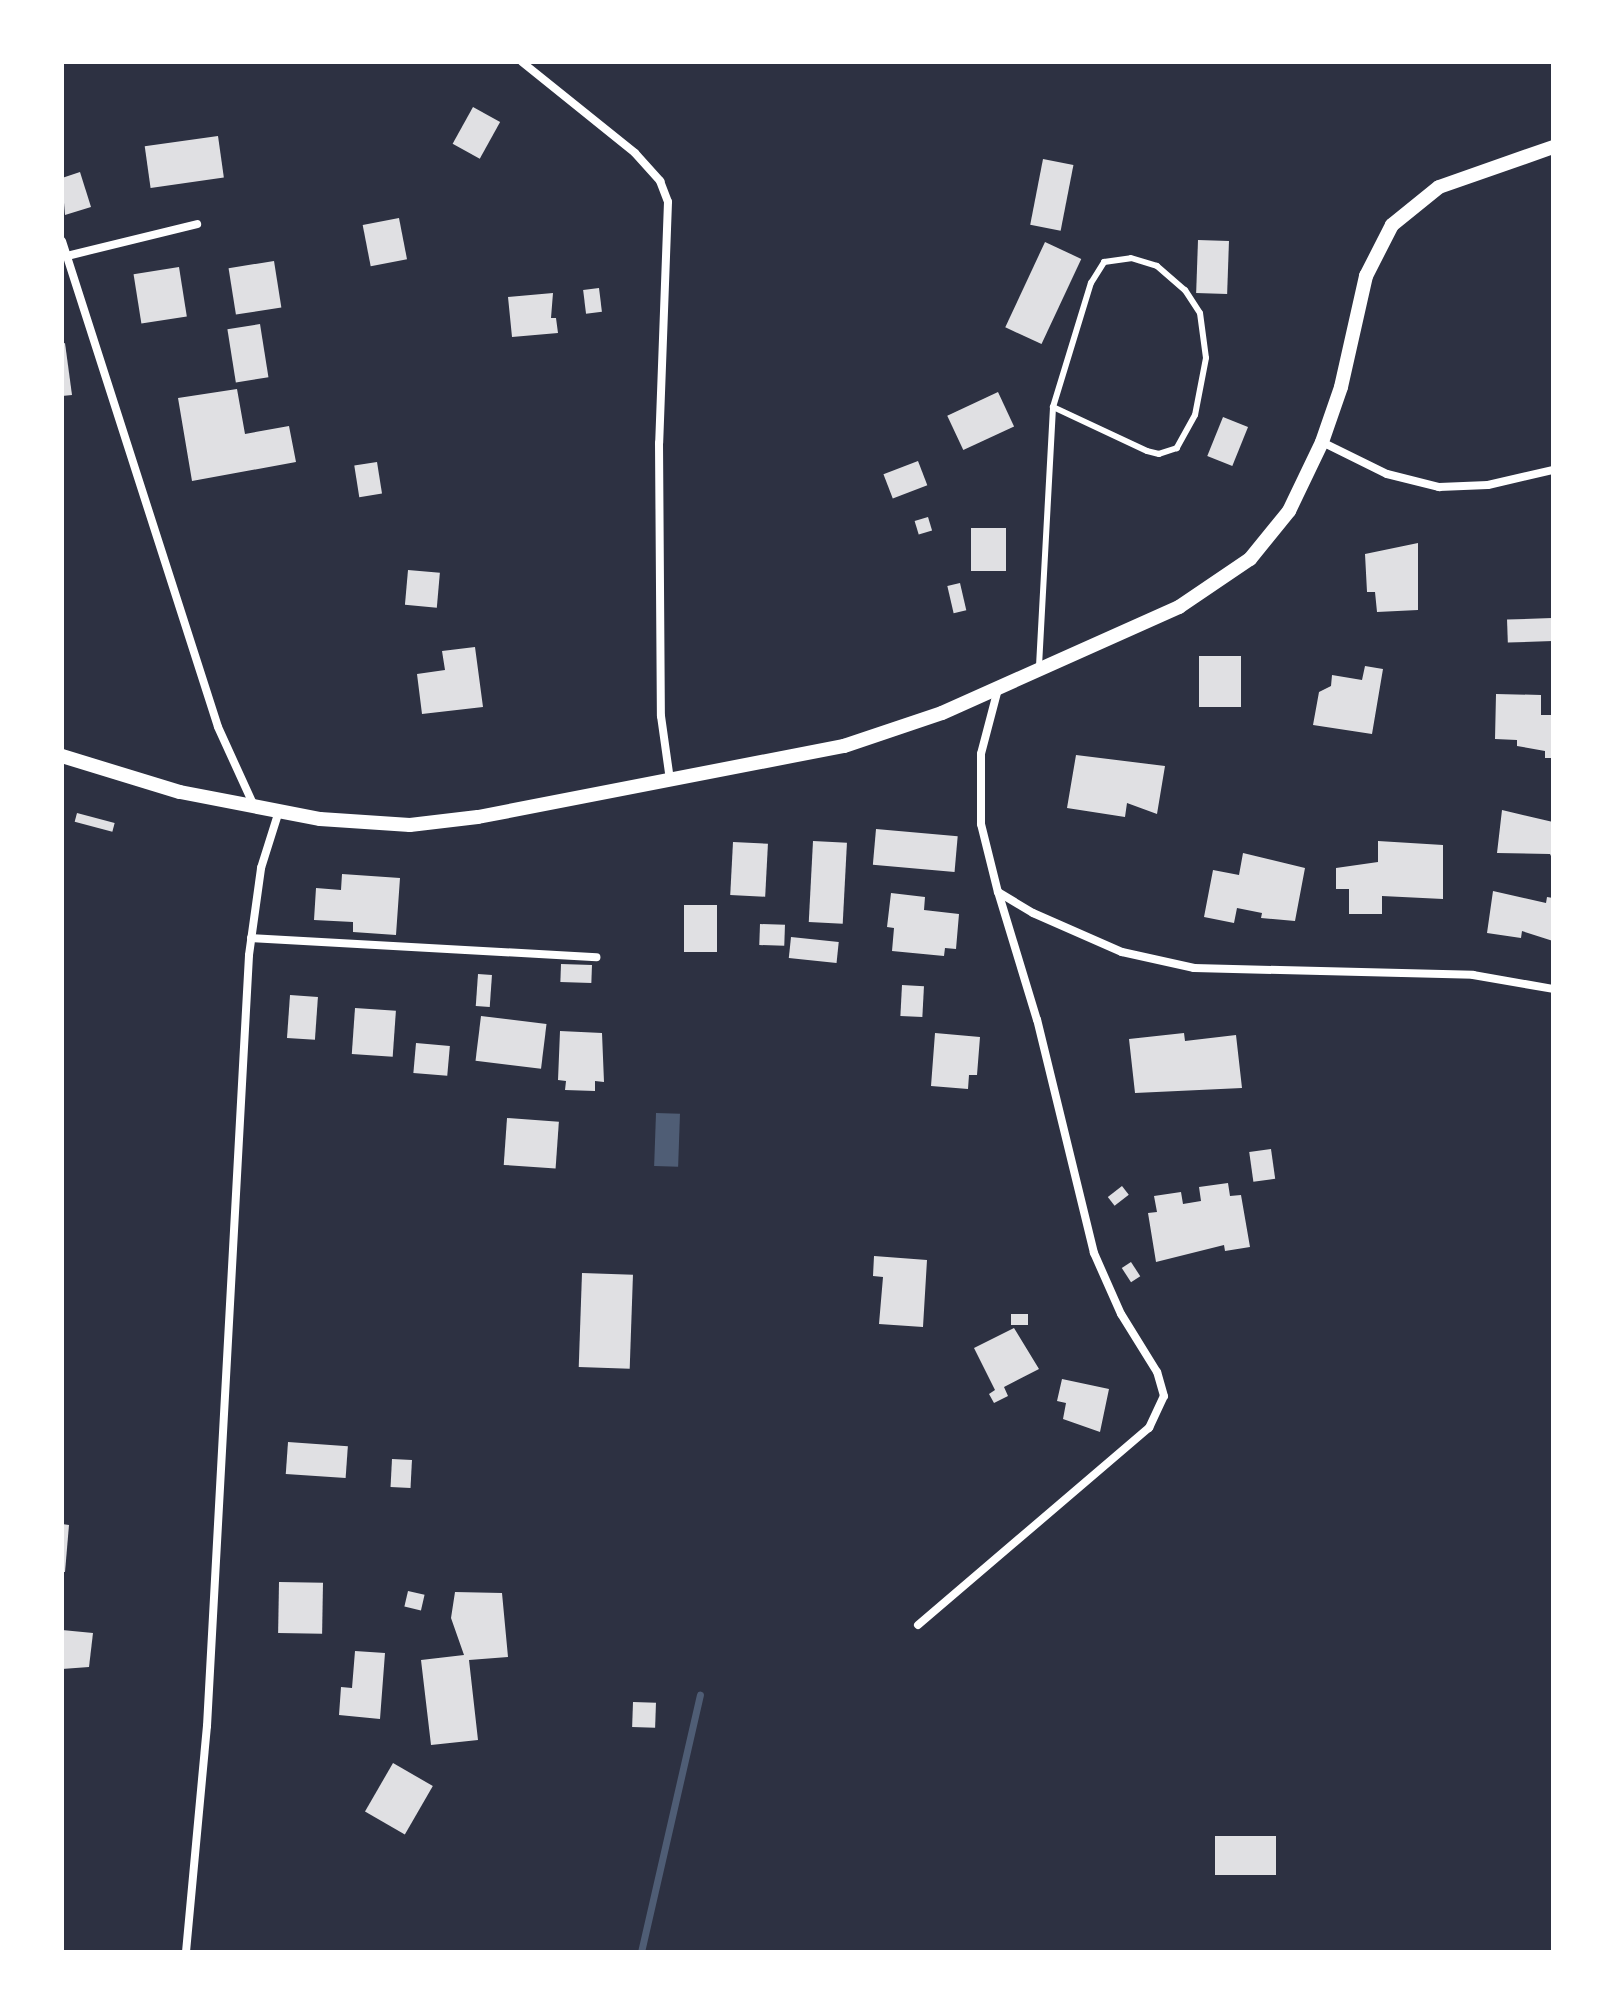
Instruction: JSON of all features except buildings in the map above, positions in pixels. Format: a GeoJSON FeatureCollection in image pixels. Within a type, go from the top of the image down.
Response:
{"type":"FeatureCollection","features":[{"type":"Feature","properties":{"kind":"street"},"geometry":{"type":"LineString","coordinates":[[522,62],[635,153],[660,181],[668,202],[659,443],[661,716],[670,780]]}},
{"type":"Feature","properties":{"kind":"street"},"geometry":{"type":"LineString","coordinates":[[62,756],[141,783],[279,811],[355,823],[429,823],[670,780],[858,742],[998,688],[1179,607],[1235,570],[1289,511],[1322,442],[1341,387],[1366,276],[1392,225],[1439,187],[1553,147]]}},
{"type":"Feature","properties":{"kind":"street"},"geometry":{"type":"LineString","coordinates":[[67,256],[197,224]]}},
{"type":"Feature","properties":{"kind":"street"},"geometry":{"type":"LineString","coordinates":[[62,241],[218,727],[254,806]]}},
{"type":"Feature","properties":{"kind":"street"},"geometry":{"type":"LineString","coordinates":[[1322,442],[1387,474],[1439,487],[1488,485],[1553,470]]}},
{"type":"Feature","properties":{"kind":"street"},"geometry":{"type":"LineString","coordinates":[[918,1625],[1149,1428],[1164,1396],[1157,1372],[1121,1314],[1094,1253],[1040,1034],[981,824],[979,788],[983,742],[998,688]]}},
{"type":"Feature","properties":{"kind":"street"},"geometry":{"type":"LineString","coordinates":[[186,1952],[208,1711],[251,938],[261,868],[279,811]]}},
{"type":"Feature","properties":{"kind":"street"},"geometry":{"type":"LineString","coordinates":[[998,892],[1033,913],[1122,952],[1194,968],[1473,975],[1553,989]]}},
{"type":"Feature","properties":{"kind":"street"},"geometry":{"type":"LineString","coordinates":[[251,938],[596,957]]}},
{"type":"Feature","properties":{"kind":"lane"},"geometry":{"type":"LineString","coordinates":[[1039,670],[1053,407],[1099,267],[1111,259],[1131,258],[1157,266],[1177,282],[1200,313],[1206,358],[1195,415],[1177,448],[1159,454],[1147,451],[1053,407]]}},
{"type":"Feature","properties":{"kind":"water"},"geometry":{"type":"Polygon","coordinates":[[[656,1113],[680,1114],[678,1167],[654,1166],[656,1113]]]}},
{"type":"Feature","properties":{"kind":"waterway"},"geometry":{"type":"LineString","coordinates":[[641,1952],[700,1695]]}}]}
